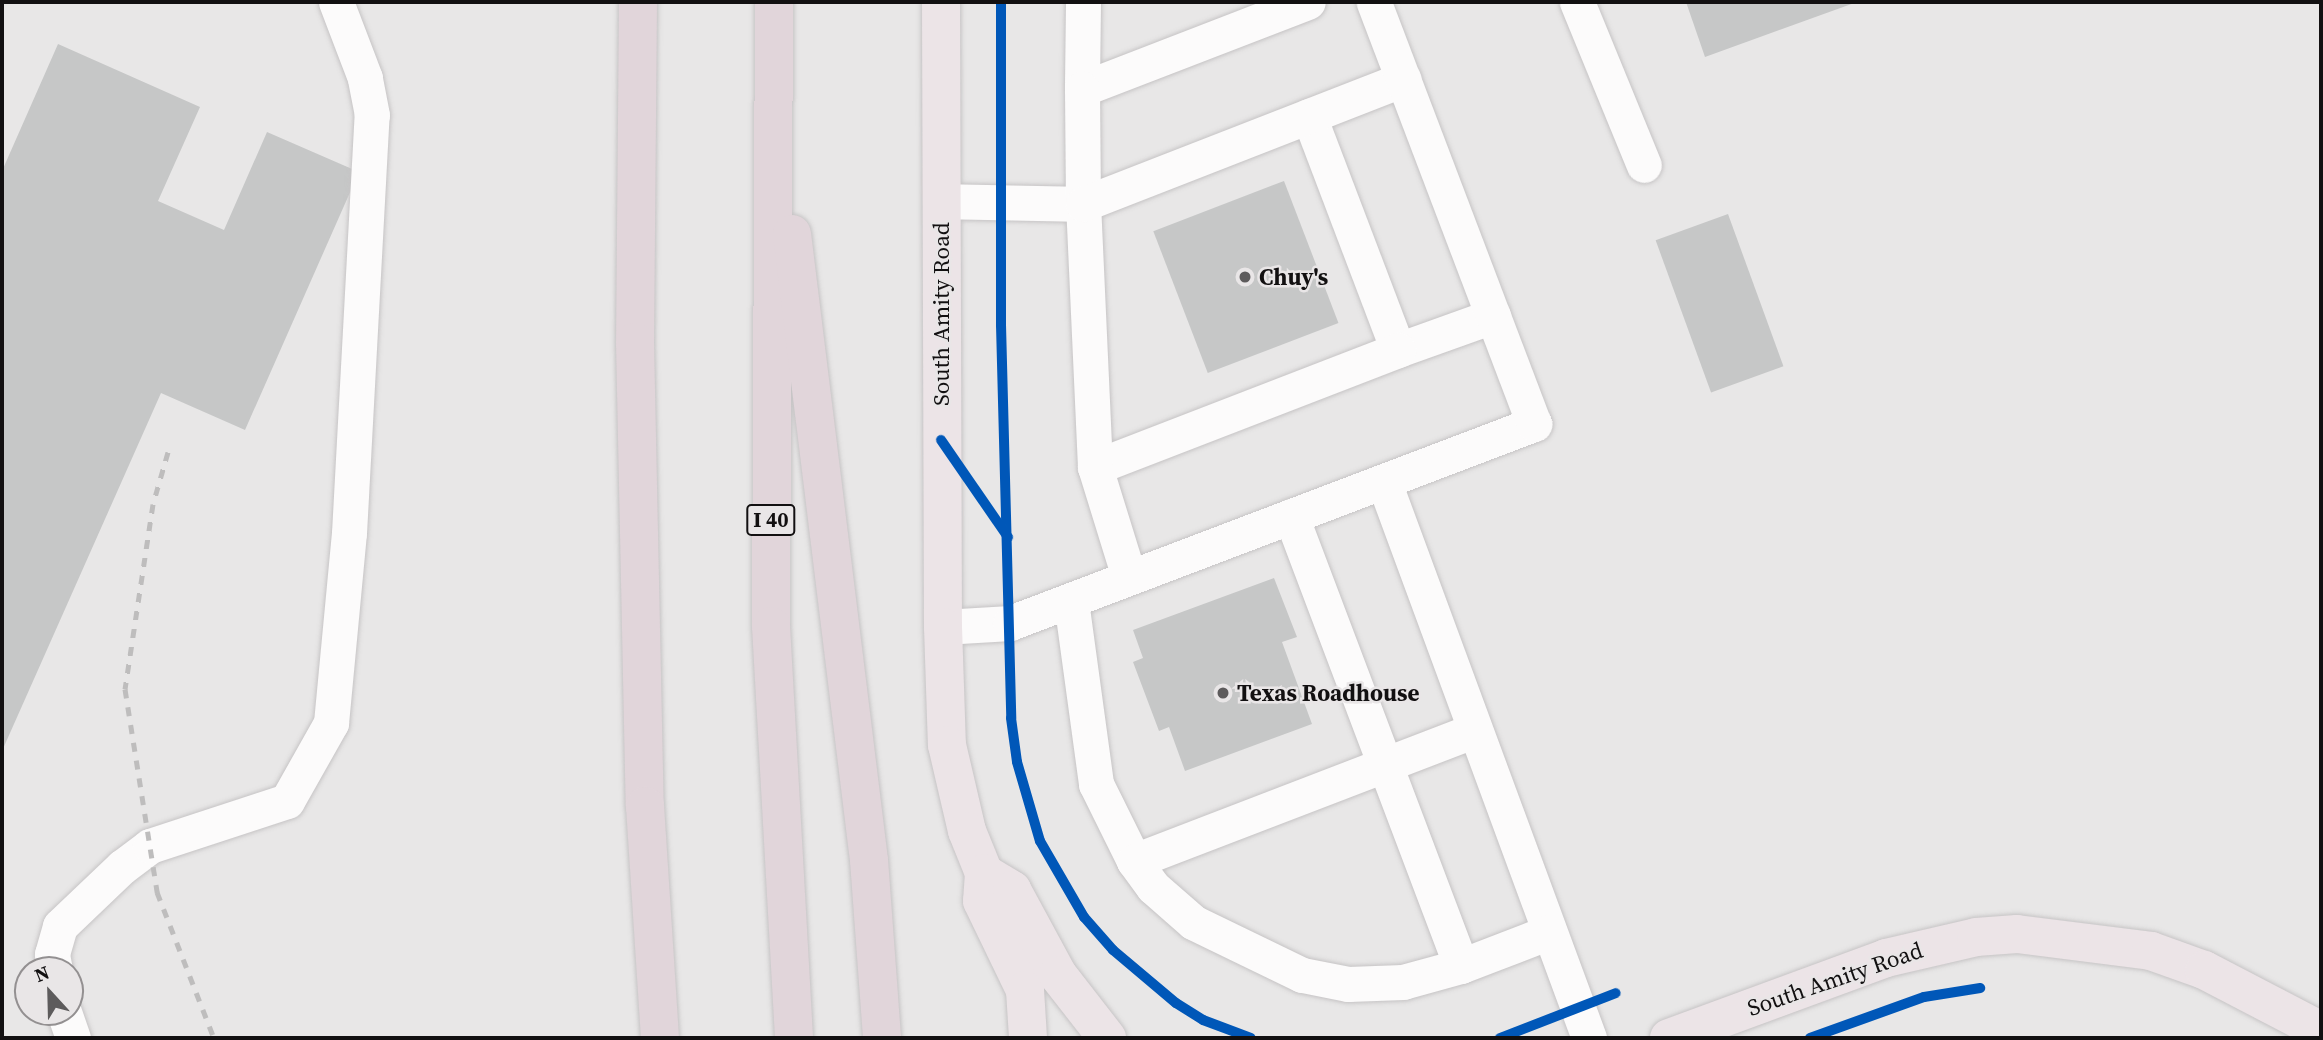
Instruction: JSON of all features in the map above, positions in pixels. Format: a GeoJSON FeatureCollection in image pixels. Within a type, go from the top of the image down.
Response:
{"type":"FeatureCollection","features":[{"type":"Feature","properties":{"kind":"highway"},"geometry":{"type":"LineString","coordinates":[[638,2],[635,342],[645,806],[660,1038]]}},
{"type":"Feature","properties":{"kind":"highway","name":"I 40"},"geometry":{"type":"LineString","coordinates":[[774,2],[771,626],[794,1038]]}},
{"type":"Feature","properties":{"kind":"highway"},"geometry":{"type":"LineString","coordinates":[[772,73],[869,860],[882,1038]]}},
{"type":"Feature","properties":{"kind":"main road","name":"South Amity Road"},"geometry":{"type":"LineString","coordinates":[[941,2],[943,627],[947,745],[967,831],[984,873],[982,901],[1025,990],[1028,1038]]}},
{"type":"Feature","properties":{"kind":"main road"},"geometry":{"type":"LineString","coordinates":[[984,873],[1012,890],[1058,975],[1107,1038]]}},
{"type":"Feature","properties":{"kind":"main road","name":"South Amity Road"},"geometry":{"type":"LineString","coordinates":[[1669,1038],[1886,958],[1976,937],[2017,934],[2151,951],[2204,970],[2321,1031]]}},
{"type":"Feature","properties":{"kind":"lane"},"geometry":{"type":"LineString","coordinates":[[52,956],[60,926],[122,867],[150,846],[287,801],[331,723],[349,533],[372,115],[365,78],[336,2]]}},
{"type":"Feature","properties":{"kind":"lane"},"geometry":{"type":"LineString","coordinates":[[1083,2],[1083,204],[1095,467],[1129,577]]}},
{"type":"Feature","properties":{"kind":"lane"},"geometry":{"type":"LineString","coordinates":[[1082,89],[1241,14],[1308,2]]}},
{"type":"Feature","properties":{"kind":"lane"},"geometry":{"type":"LineString","coordinates":[[943,627],[1010,623],[1534,424],[1374,2]]}},
{"type":"Feature","properties":{"kind":"lane"},"geometry":{"type":"LineString","coordinates":[[1577,2],[1592,28],[1644,165]]}},
{"type":"Feature","properties":{"kind":"lane"},"geometry":{"type":"LineString","coordinates":[[941,201],[1083,204],[1403,79]]}},
{"type":"Feature","properties":{"kind":"lane"},"geometry":{"type":"LineString","coordinates":[[1310,116],[1398,350]]}},
{"type":"Feature","properties":{"kind":"lane"},"geometry":{"type":"LineString","coordinates":[[1095,467],[1493,316]]}},
{"type":"Feature","properties":{"kind":"lane"},"geometry":{"type":"LineString","coordinates":[[1384,482],[1588,1038]]}},
{"type":"Feature","properties":{"kind":"lane"},"geometry":{"type":"LineString","coordinates":[[1291,516],[1461,966]]}},
{"type":"Feature","properties":{"kind":"lane"},"geometry":{"type":"LineString","coordinates":[[1072,601],[1096,784],[1134,861],[1153,887],[1193,922],[1302,975],[1348,984],[1403,982],[1461,966],[1549,932]]}},
{"type":"Feature","properties":{"kind":"lane"},"geometry":{"type":"LineString","coordinates":[[1134,861],[1475,730]]}},
{"type":"Feature","properties":{"kind":"building"},"geometry":{"type":"Polygon","coordinates":[[[1686,2],[1857,2],[1705,57],[1686,2]]]}},
{"type":"Feature","properties":{"kind":"building"},"geometry":{"type":"Polygon","coordinates":[[[58,44],[200,107],[158,201],[224,230],[267,132],[359,172],[245,430],[161,393],[2,751],[2,171],[58,44]]]}},
{"type":"Feature","properties":{"kind":"building","name":"Chuy's"},"geometry":{"type":"Polygon","coordinates":[[[1284,181],[1338,323],[1208,373],[1153,231],[1284,181]]]}},
{"type":"Feature","properties":{"kind":"building"},"geometry":{"type":"Polygon","coordinates":[[[1728,214],[1783,366],[1711,393],[1656,240],[1728,214]]]}},
{"type":"Feature","properties":{"kind":"building","name":"Texas Roadhouse"},"geometry":{"type":"Polygon","coordinates":[[[1274,578],[1297,637],[1282,642],[1312,724],[1185,771],[1169,727],[1159,731],[1133,662],[1143,658],[1133,630],[1274,578]]]}},
{"type":"Feature","properties":{"kind":"railway"},"geometry":{"type":"LineString","coordinates":[[168,452],[153,504],[125,689],[157,892],[214,1038]]}},
{"type":"Feature","properties":{"kind":"cycle path"},"geometry":{"type":"LineString","coordinates":[[1001,2],[1001,325],[1011,718],[1017,762],[1040,841],[1084,917],[1113,950],[1176,1003],[1203,1020],[1251,1038]]}},
{"type":"Feature","properties":{"kind":"cycle path"},"geometry":{"type":"LineString","coordinates":[[941,440],[1008,537]]}},
{"type":"Feature","properties":{"kind":"cycle path"},"geometry":{"type":"LineString","coordinates":[[1810,1038],[1924,997],[1980,988]]}},
{"type":"Feature","properties":{"kind":"cycle path"},"geometry":{"type":"LineString","coordinates":[[1500,1038],[1616,993]]}},
{"type":"Feature","properties":{"kind":"place","name":"Chuy's"},"geometry":{"type":"Point","coordinates":[1245,277]}},
{"type":"Feature","properties":{"kind":"place","name":"Texas Roadhouse"},"geometry":{"type":"Point","coordinates":[1223,693]}}]}
